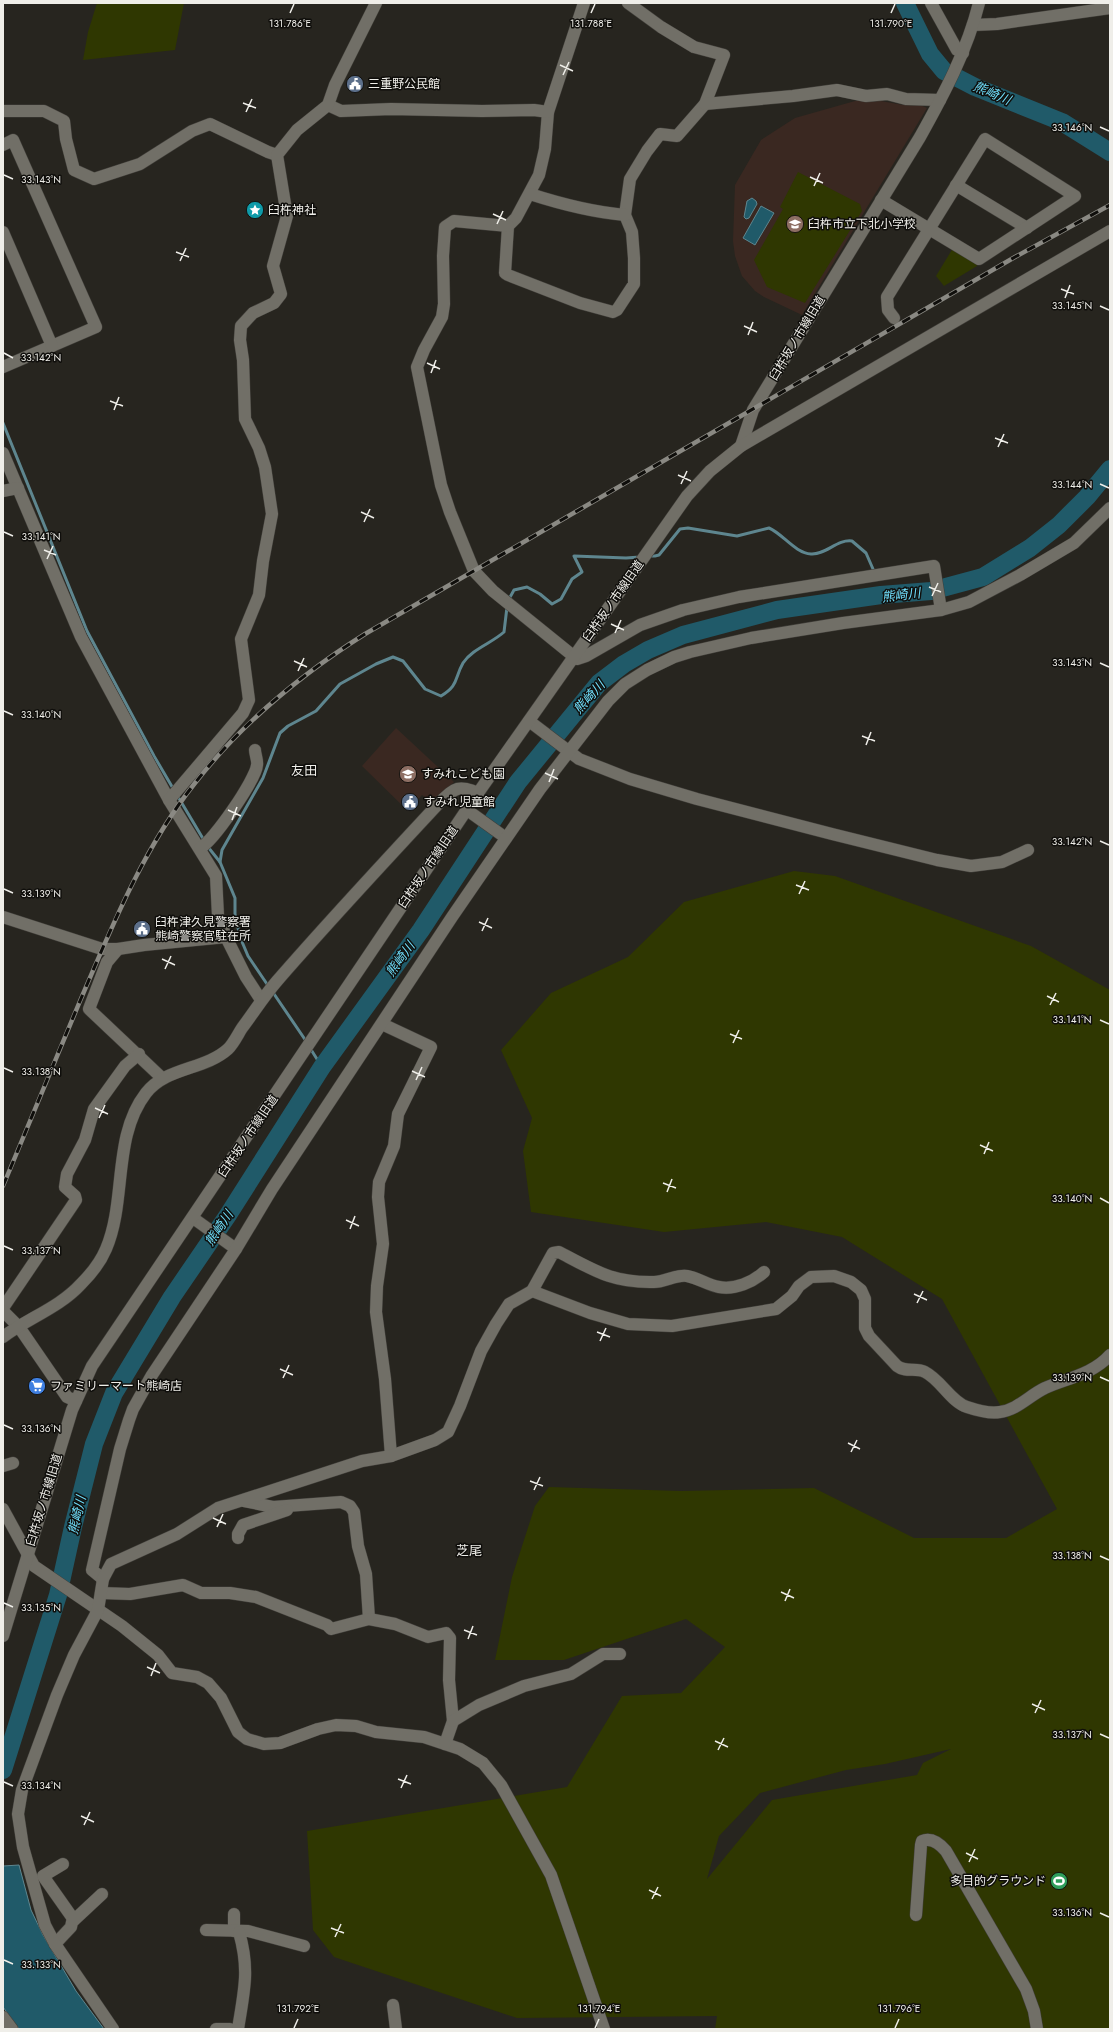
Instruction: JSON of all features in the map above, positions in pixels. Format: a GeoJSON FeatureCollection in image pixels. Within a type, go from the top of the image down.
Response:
{"type":"FeatureCollection","features":[{"type":"Feature","properties":{"kind":"street"},"geometry":{"type":"LineString","coordinates":[[173,795],[243,713],[248,700],[242,639],[259,595],[263,561],[272,514],[265,467],[259,448],[245,419],[243,360],[240,340],[241,326],[253,313],[274,302],[281,294],[273,266],[287,216],[277,155],[297,130],[328,105],[335,85],[376,3]]}},
{"type":"Feature","properties":{"kind":"street"},"geometry":{"type":"LineString","coordinates":[[584,3],[548,112],[542,168],[530,194],[516,218],[508,226],[505,273],[580,303],[613,312],[634,284],[632,232],[625,215],[630,179],[647,151],[660,134],[677,136],[705,104],[724,54],[694,47],[661,27],[628,3]]}},
{"type":"Feature","properties":{"kind":"street"},"geometry":{"type":"LineString","coordinates":[[931,3],[957,50],[962,56]]}},
{"type":"Feature","properties":{"kind":"street","name":"臼杵坂ノ市線旧道"},"geometry":{"type":"LineString","coordinates":[[3,1636],[30,1561],[76,1401],[92,1366],[142,1289],[195,1219],[316,1034],[470,812],[478,793],[532,724],[573,658],[647,551],[697,484],[741,446],[753,410],[920,137],[962,56],[979,3]]}},
{"type":"Feature","properties":{"kind":"street"},"geometry":{"type":"LineString","coordinates":[[973,25],[997,24],[1110,8]]}},
{"type":"Feature","properties":{"kind":"street"},"geometry":{"type":"LineString","coordinates":[[705,104],[793,96],[837,90],[866,96],[887,94],[906,100],[942,96]]}},
{"type":"Feature","properties":{"kind":"street"},"geometry":{"type":"LineString","coordinates":[[328,105],[341,111],[391,109],[482,111],[534,110],[548,112]]}},
{"type":"Feature","properties":{"kind":"street"},"geometry":{"type":"LineString","coordinates":[[3,111],[44,111],[64,121],[66,139],[74,170],[94,179],[140,164],[192,131],[210,124],[277,155]]}},
{"type":"Feature","properties":{"kind":"street"},"geometry":{"type":"LineString","coordinates":[[881,200],[929,229],[979,259],[1075,196],[984,139],[929,229],[887,298],[888,310],[894,318]]}},
{"type":"Feature","properties":{"kind":"street"},"geometry":{"type":"LineString","coordinates":[[3,145],[14,140],[96,327],[52,346],[4,363]]}},
{"type":"Feature","properties":{"kind":"street"},"geometry":{"type":"LineString","coordinates":[[956,185],[1027,228]]}},
{"type":"Feature","properties":{"kind":"street"},"geometry":{"type":"LineString","coordinates":[[530,194],[557,203],[599,213],[625,215]]}},
{"type":"Feature","properties":{"kind":"street"},"geometry":{"type":"LineString","coordinates":[[508,226],[454,221],[446,227],[443,256],[444,304],[442,317],[424,350],[417,367],[441,485],[450,512],[474,571],[508,604],[573,658],[581,659],[640,625],[683,610],[739,597],[934,566],[941,608]]}},
{"type":"Feature","properties":{"kind":"street"},"geometry":{"type":"LineString","coordinates":[[741,446],[1110,231]]}},
{"type":"Feature","properties":{"kind":"street"},"geometry":{"type":"LineString","coordinates":[[3,232],[52,346]]}},
{"type":"Feature","properties":{"kind":"street"},"geometry":{"type":"LineString","coordinates":[[3,454],[81,636],[173,795],[204,845],[216,876],[218,916],[226,937],[246,977],[263,998]]}},
{"type":"Feature","properties":{"kind":"street"},"geometry":{"type":"LineString","coordinates":[[3,491],[18,488]]}},
{"type":"Feature","properties":{"kind":"street"},"geometry":{"type":"LineString","coordinates":[[103,1579],[92,1570],[120,1449],[133,1409],[152,1374],[272,1189],[505,837],[600,711],[617,692],[647,670],[674,657],[709,647],[751,638],[941,608],[969,602],[1020,575],[1074,543],[1110,508]]}},
{"type":"Feature","properties":{"kind":"street"},"geometry":{"type":"LineString","coordinates":[[532,724],[579,759],[630,779],[697,799],[937,860],[971,866],[1002,862],[1028,850]]}},
{"type":"Feature","properties":{"kind":"street"},"geometry":{"type":"LineString","coordinates":[[204,845],[221,827],[251,780],[257,765],[255,750]]}},
{"type":"Feature","properties":{"kind":"street"},"geometry":{"type":"LineString","coordinates":[[3,1337],[56,1305],[80,1285],[106,1250],[113,1228],[123,1153],[134,1111],[147,1092],[162,1078],[204,1064],[228,1048],[276,982],[347,902],[440,802],[458,788],[465,788],[478,793]]}},
{"type":"Feature","properties":{"kind":"street"},"geometry":{"type":"LineString","coordinates":[[470,812],[505,837]]}},
{"type":"Feature","properties":{"kind":"street"},"geometry":{"type":"LineString","coordinates":[[3,917],[102,949],[118,949],[144,944],[226,937]]}},
{"type":"Feature","properties":{"kind":"street"},"geometry":{"type":"LineString","coordinates":[[118,949],[107,962],[89,1009],[104,1025],[139,1054],[162,1078]]}},
{"type":"Feature","properties":{"kind":"street"},"geometry":{"type":"LineString","coordinates":[[382,1024],[431,1047],[398,1114],[394,1146],[379,1182],[378,1197],[383,1244],[377,1286],[376,1312],[385,1379],[391,1456]]}},
{"type":"Feature","properties":{"kind":"street"},"geometry":{"type":"LineString","coordinates":[[3,1308],[76,1200],[75,1196],[64,1187],[67,1174],[85,1140],[94,1109],[125,1066],[139,1054]]}},
{"type":"Feature","properties":{"kind":"street"},"geometry":{"type":"LineString","coordinates":[[195,1219],[235,1248]]}},
{"type":"Feature","properties":{"kind":"street"},"geometry":{"type":"LineString","coordinates":[[113,2029],[55,1944],[40,1911],[23,1847],[18,1814],[22,1790],[64,1675],[98,1610],[103,1579],[111,1564],[177,1534],[218,1508],[244,1501],[253,1496],[362,1461],[391,1456],[435,1440],[448,1432],[460,1406],[481,1351],[496,1324],[509,1304],[532,1290],[553,1253],[559,1252],[609,1277],[629,1282],[663,1282],[686,1276],[721,1287],[732,1287],[755,1280],[764,1272]]}},
{"type":"Feature","properties":{"kind":"street"},"geometry":{"type":"LineString","coordinates":[[532,1290],[590,1313],[628,1324],[672,1326],[776,1309],[792,1296],[799,1286],[811,1277],[834,1276],[851,1282],[861,1290],[865,1299],[865,1328],[869,1336],[897,1366],[901,1369],[920,1370],[926,1372],[940,1383],[960,1404],[989,1412],[1000,1412],[1013,1408],[1046,1387],[1090,1370],[1101,1364],[1110,1355]]}},
{"type":"Feature","properties":{"kind":"street"},"geometry":{"type":"LineString","coordinates":[[3,1311],[19,1327],[66,1397],[76,1401]]}},
{"type":"Feature","properties":{"kind":"street"},"geometry":{"type":"LineString","coordinates":[[244,1501],[263,1506],[296,1506],[341,1502],[350,1506],[354,1512],[358,1546],[366,1574],[369,1619]]}},
{"type":"Feature","properties":{"kind":"street"},"geometry":{"type":"LineString","coordinates":[[238,1538],[238,1534],[243,1525],[296,1506]]}},
{"type":"Feature","properties":{"kind":"street"},"geometry":{"type":"LineString","coordinates":[[3,1509],[30,1561],[158,1655],[172,1673],[197,1677],[208,1683],[221,1698],[238,1732],[247,1739],[264,1744],[280,1743],[318,1729],[336,1725],[356,1726],[376,1732],[413,1735],[445,1744],[474,1756],[490,1770],[535,1844],[551,1876],[564,1908],[604,2029]]}},
{"type":"Feature","properties":{"kind":"street"},"geometry":{"type":"LineString","coordinates":[[101,1593],[130,1594],[180,1584],[201,1593],[230,1593],[256,1597],[326,1625],[331,1629],[369,1619],[395,1624],[428,1637],[446,1634],[449,1636],[449,1680],[453,1721],[445,1744]]}},
{"type":"Feature","properties":{"kind":"street"},"geometry":{"type":"LineString","coordinates":[[453,1721],[479,1706],[524,1686],[570,1674],[603,1654],[620,1654]]}},
{"type":"Feature","properties":{"kind":"street"},"geometry":{"type":"LineString","coordinates":[[916,1915],[921,1845],[922,1841],[931,1840],[936,1842],[946,1851],[1026,1988],[1034,2011],[1037,2029]]}},
{"type":"Feature","properties":{"kind":"street"},"geometry":{"type":"LineString","coordinates":[[63,1864],[43,1876],[74,1920]]}},
{"type":"Feature","properties":{"kind":"street"},"geometry":{"type":"LineString","coordinates":[[55,1944],[71,1927],[74,1920],[102,1894]]}},
{"type":"Feature","properties":{"kind":"street"},"geometry":{"type":"LineString","coordinates":[[234,1914],[237,1932],[247,1968],[238,2029]]}},
{"type":"Feature","properties":{"kind":"street"},"geometry":{"type":"LineString","coordinates":[[206,1930],[237,1932],[248,1931],[304,1946]]}},
{"type":"Feature","properties":{"kind":"street"},"geometry":{"type":"LineString","coordinates":[[393,2006],[396,2029]]}},
{"type":"Feature","properties":{"kind":"street"},"geometry":{"type":"LineString","coordinates":[[3,2017],[12,2029]]}},
{"type":"Feature","properties":{"kind":"street"},"geometry":{"type":"LineString","coordinates":[[216,2029],[230,2029]]}},
{"type":"Feature","properties":{"kind":"shaded area","name":"臼杵市立下北小学校"},"geometry":{"type":"Polygon","coordinates":[[[855,101],[881,101],[903,105],[918,104],[927,108],[802,315],[764,297],[755,291],[742,276],[735,256],[733,241],[735,185],[761,140],[795,118],[855,101]]]}},
{"type":"Feature","properties":{"kind":"shaded area","name":"すみれこども園"},"geometry":{"type":"Polygon","coordinates":[[[396,728],[454,782],[432,803],[422,795],[408,811],[362,766],[396,728]]]}},
{"type":"Feature","properties":{"kind":"green space"},"geometry":{"type":"Polygon","coordinates":[[[97,3],[184,3],[175,50],[83,60],[88,32],[97,3]]]}},
{"type":"Feature","properties":{"kind":"green space"},"geometry":{"type":"Polygon","coordinates":[[[798,172],[860,204],[862,211],[805,303],[767,287],[754,260],[783,209],[780,207],[798,172]]]}},
{"type":"Feature","properties":{"kind":"green space"},"geometry":{"type":"Polygon","coordinates":[[[953,248],[975,261],[977,266],[944,286],[936,276],[953,248]]]}},
{"type":"Feature","properties":{"kind":"green space"},"geometry":{"type":"Polygon","coordinates":[[[794,871],[835,876],[1031,946],[1110,990],[1110,2029],[715,2029],[717,2016],[517,2018],[334,1957],[313,1930],[307,1831],[567,1787],[622,1696],[681,1693],[725,1647],[686,1619],[564,1660],[495,1660],[512,1577],[535,1506],[549,1487],[681,1491],[814,1488],[914,1538],[1006,1538],[1057,1509],[942,1299],[842,1237],[766,1222],[664,1232],[531,1212],[523,1151],[532,1118],[501,1050],[551,993],[628,957],[684,902],[794,871]],[[951,1749],[885,1764],[846,1770],[760,1793],[719,1836],[707,1879],[772,1800],[917,1775],[923,1763],[951,1749]]]}},
{"type":"Feature","properties":{"kind":"water"},"geometry":{"type":"Polygon","coordinates":[[[752,198],[757,204],[749,218],[746,219],[744,217],[747,201],[752,198]]]}},
{"type":"Feature","properties":{"kind":"water"},"geometry":{"type":"Polygon","coordinates":[[[761,206],[774,213],[755,245],[743,238],[761,206]]]}},
{"type":"Feature","properties":{"kind":"water"},"geometry":{"type":"Polygon","coordinates":[[[19,1865],[31,1910],[43,1935],[76,1991],[104,2029],[19,2029],[3,2007],[3,1866],[19,1865]]]}},
{"type":"Feature","properties":{"kind":"waterway","name":"熊崎川"},"geometry":{"type":"LineString","coordinates":[[905,3],[930,54],[944,71],[975,87],[1062,122],[1110,152]]}},
{"type":"Feature","properties":{"kind":"waterway"},"geometry":{"type":"LineString","coordinates":[[3,423],[87,631],[154,756],[174,790]]}},
{"type":"Feature","properties":{"kind":"waterway","name":"熊崎川"},"geometry":{"type":"LineString","coordinates":[[3,1770],[58,1595],[94,1444],[114,1393],[172,1297],[228,1215],[322,1067],[421,930],[518,782],[599,683],[624,664],[648,650],[683,635],[777,610],[881,595],[931,591],[983,577],[1030,548],[1059,525],[1087,497],[1110,469]]}},
{"type":"Feature","properties":{"kind":"waterway"},"geometry":{"type":"LineString","coordinates":[[650,556],[659,555],[680,529],[688,528],[737,536],[769,528],[779,534],[794,547],[805,553],[811,554],[822,552],[841,542],[852,541],[866,553],[873,569]]}},
{"type":"Feature","properties":{"kind":"waterway"},"geometry":{"type":"LineString","coordinates":[[509,599],[514,590],[527,587],[540,594],[552,604],[561,599],[572,579],[582,572],[574,556],[626,558],[640,557]]}},
{"type":"Feature","properties":{"kind":"waterway"},"geometry":{"type":"LineString","coordinates":[[220,862],[222,850],[263,778],[280,733],[288,726],[316,711],[340,684],[376,664],[393,657],[403,661],[425,689],[441,696],[451,688],[467,658],[504,632],[507,607]]}},
{"type":"Feature","properties":{"kind":"waterway"},"geometry":{"type":"LineString","coordinates":[[177,795],[205,842]]}},
{"type":"Feature","properties":{"kind":"waterway"},"geometry":{"type":"LineString","coordinates":[[208,847],[220,862],[235,898],[235,914],[240,937],[248,956],[269,987]]}},
{"type":"Feature","properties":{"kind":"waterway"},"geometry":{"type":"LineString","coordinates":[[272,991],[306,1041]]}},
{"type":"Feature","properties":{"kind":"waterway"},"geometry":{"type":"LineString","coordinates":[[310,1048],[322,1067]]}},
{"type":"Feature","properties":{"kind":"railway"},"geometry":{"type":"LineString","coordinates":[[3,1186],[104,944],[145,860],[160,834],[195,783],[233,740],[274,701],[318,666],[365,634],[1015,257],[1110,205]]}},
{"type":"Feature","properties":{"kind":"place","name":"三重野公民館"},"geometry":{"type":"Point","coordinates":[355,84]}},
{"type":"Feature","properties":{"kind":"place","name":"臼杵神社"},"geometry":{"type":"Point","coordinates":[255,210]}},
{"type":"Feature","properties":{"kind":"place","name":"臼杵市立下北小学校"},"geometry":{"type":"Point","coordinates":[795,224]}},
{"type":"Feature","properties":{"kind":"place","name":"すみれこども園"},"geometry":{"type":"Point","coordinates":[408,774]}},
{"type":"Feature","properties":{"kind":"place","name":"すみれ児童館"},"geometry":{"type":"Point","coordinates":[410,802]}},
{"type":"Feature","properties":{"kind":"place","name":"臼杵津久見警察署 熊崎警察官駐在所"},"geometry":{"type":"Point","coordinates":[142,929]}},
{"type":"Feature","properties":{"kind":"place","name":"ファミリーマート熊崎店"},"geometry":{"type":"Point","coordinates":[37,1386]}},
{"type":"Feature","properties":{"kind":"place","name":"多目的グラウンド"},"geometry":{"type":"Point","coordinates":[1059,1881]}},
{"type":"Feature","properties":{"kind":"district","name":"友田"},"geometry":{"type":"Point","coordinates":[304,770]}},
{"type":"Feature","properties":{"kind":"district","name":"芝尾"},"geometry":{"type":"Point","coordinates":[469,1550]}}]}
